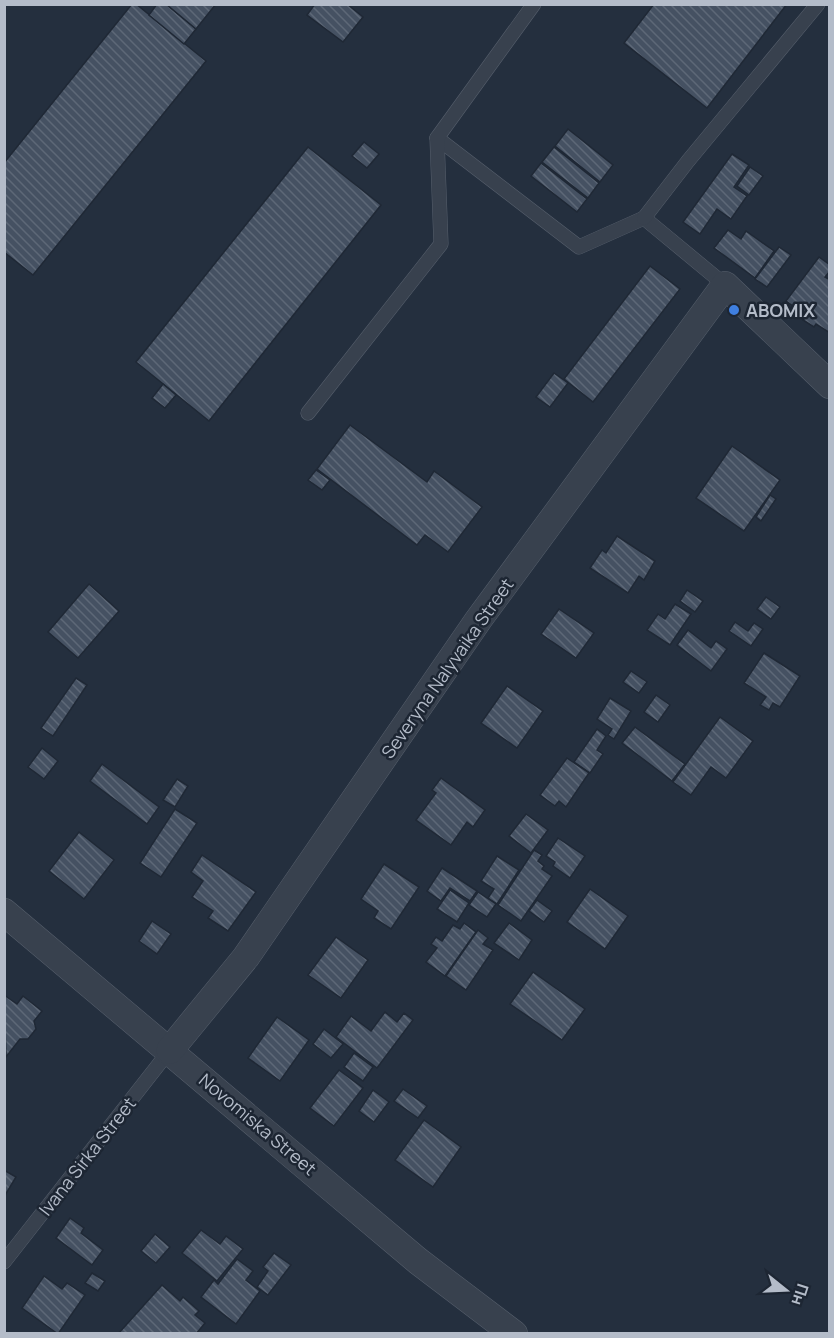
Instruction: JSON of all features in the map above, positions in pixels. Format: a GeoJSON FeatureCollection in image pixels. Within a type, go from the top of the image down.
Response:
{"type":"FeatureCollection","features":[{"type":"Feature","properties":{"kind":"street"},"geometry":{"type":"LineString","coordinates":[[725,285],[830,386]]}},
{"type":"Feature","properties":{"kind":"street","name":"Severyna Nalyvaika Street"},"geometry":{"type":"LineString","coordinates":[[170,1050],[246,957],[479,619],[725,285]]}},
{"type":"Feature","properties":{"kind":"street","name":"Novomiska Street"},"geometry":{"type":"LineString","coordinates":[[4,912],[418,1261],[514,1334]]}},
{"type":"Feature","properties":{"kind":"lane"},"geometry":{"type":"LineString","coordinates":[[308,413],[441,244],[437,138],[534,4]]}},
{"type":"Feature","properties":{"kind":"lane"},"geometry":{"type":"LineString","coordinates":[[437,138],[579,247],[644,218],[688,161],[818,4]]}},
{"type":"Feature","properties":{"kind":"lane"},"geometry":{"type":"LineString","coordinates":[[644,218],[725,285]]}},
{"type":"Feature","properties":{"kind":"lane","name":"Ivana Sirka Street"},"geometry":{"type":"LineString","coordinates":[[4,1262],[170,1050]]}},
{"type":"Feature","properties":{"kind":"building"},"geometry":{"type":"Polygon","coordinates":[[[132,4],[136,4],[206,61],[33,275],[4,252],[4,163],[132,4]]]}},
{"type":"Feature","properties":{"kind":"building"},"geometry":{"type":"Polygon","coordinates":[[[157,4],[166,4],[196,29],[184,44],[149,15],[157,4]]]}},
{"type":"Feature","properties":{"kind":"building"},"geometry":{"type":"Polygon","coordinates":[[[166,4],[216,4],[196,29],[166,4]]]}},
{"type":"Feature","properties":{"kind":"building"},"geometry":{"type":"Polygon","coordinates":[[[315,4],[347,4],[363,17],[343,42],[307,15],[315,4]]]}},
{"type":"Feature","properties":{"kind":"building"},"geometry":{"type":"Polygon","coordinates":[[[654,4],[787,4],[707,108],[624,43],[654,4]]]}},
{"type":"Feature","properties":{"kind":"building"},"geometry":{"type":"Polygon","coordinates":[[[568,129],[613,165],[600,182],[555,146],[568,129]]]}},
{"type":"Feature","properties":{"kind":"building"},"geometry":{"type":"Polygon","coordinates":[[[364,142],[379,154],[367,168],[352,156],[364,142]]]}},
{"type":"Feature","properties":{"kind":"building"},"geometry":{"type":"Polygon","coordinates":[[[308,147],[381,205],[209,421],[136,362],[308,147]]]}},
{"type":"Feature","properties":{"kind":"building"},"geometry":{"type":"Polygon","coordinates":[[[554,147],[599,183],[588,198],[542,162],[554,147]]]}},
{"type":"Feature","properties":{"kind":"building"},"geometry":{"type":"Polygon","coordinates":[[[732,154],[749,165],[734,187],[747,196],[731,219],[717,209],[700,234],[683,222],[732,154]]]}},
{"type":"Feature","properties":{"kind":"building"},"geometry":{"type":"Polygon","coordinates":[[[541,163],[587,199],[577,212],[531,176],[541,163]]]}},
{"type":"Feature","properties":{"kind":"building"},"geometry":{"type":"Polygon","coordinates":[[[750,167],[763,176],[749,195],[737,186],[750,167]]]}},
{"type":"Feature","properties":{"kind":"building"},"geometry":{"type":"Polygon","coordinates":[[[728,230],[741,239],[746,231],[774,251],[755,278],[714,248],[728,230]]]}},
{"type":"Feature","properties":{"kind":"building"},"geometry":{"type":"Polygon","coordinates":[[[779,247],[791,255],[767,287],[755,279],[779,247]]]}},
{"type":"Feature","properties":{"kind":"building"},"geometry":{"type":"Polygon","coordinates":[[[819,257],[830,265],[830,271],[825,277],[830,280],[830,333],[816,324],[814,327],[803,320],[807,316],[786,301],[819,257]]]}},
{"type":"Feature","properties":{"kind":"building"},"geometry":{"type":"Polygon","coordinates":[[[650,266],[680,289],[593,402],[564,379],[650,266]]]}},
{"type":"Feature","properties":{"kind":"building"},"geometry":{"type":"Polygon","coordinates":[[[554,373],[568,383],[550,407],[536,397],[554,373]]]}},
{"type":"Feature","properties":{"kind":"building"},"geometry":{"type":"Polygon","coordinates":[[[163,384],[176,395],[165,408],[152,398],[163,384]]]}},
{"type":"Feature","properties":{"kind":"building"},"geometry":{"type":"Polygon","coordinates":[[[350,425],[427,482],[434,471],[482,507],[448,552],[425,535],[417,545],[317,469],[350,425]]]}},
{"type":"Feature","properties":{"kind":"building"},"geometry":{"type":"Polygon","coordinates":[[[732,446],[780,480],[744,531],[696,498],[732,446]]]}},
{"type":"Feature","properties":{"kind":"building"},"geometry":{"type":"Polygon","coordinates":[[[316,470],[330,480],[322,490],[308,480],[316,470]]]}},
{"type":"Feature","properties":{"kind":"building"},"geometry":{"type":"Polygon","coordinates":[[[770,495],[776,499],[761,521],[756,517],[770,495]]]}},
{"type":"Feature","properties":{"kind":"building"},"geometry":{"type":"Polygon","coordinates":[[[617,536],[655,561],[644,580],[639,576],[628,593],[590,568],[602,550],[606,553],[617,536]]]}},
{"type":"Feature","properties":{"kind":"building"},"geometry":{"type":"Polygon","coordinates":[[[89,584],[119,611],[78,658],[48,632],[89,584]]]}},
{"type":"Feature","properties":{"kind":"building"},"geometry":{"type":"Polygon","coordinates":[[[687,590],[703,601],[695,612],[680,601],[687,590]]]}},
{"type":"Feature","properties":{"kind":"building"},"geometry":{"type":"Polygon","coordinates":[[[766,597],[780,607],[771,619],[757,609],[766,597]]]}},
{"type":"Feature","properties":{"kind":"building"},"geometry":{"type":"Polygon","coordinates":[[[675,604],[691,614],[670,645],[647,630],[658,614],[665,619],[675,604]]]}},
{"type":"Feature","properties":{"kind":"building"},"geometry":{"type":"Polygon","coordinates":[[[559,609],[594,633],[576,658],[541,634],[559,609]]]}},
{"type":"Feature","properties":{"kind":"building"},"geometry":{"type":"Polygon","coordinates":[[[735,622],[748,631],[754,623],[763,629],[751,646],[729,631],[735,622]]]}},
{"type":"Feature","properties":{"kind":"building"},"geometry":{"type":"Polygon","coordinates":[[[688,630],[711,648],[716,641],[727,649],[711,671],[677,645],[688,630]]]}},
{"type":"Feature","properties":{"kind":"building"},"geometry":{"type":"Polygon","coordinates":[[[764,653],[800,676],[780,707],[773,703],[769,710],[760,705],[766,697],[744,683],[764,653]]]}},
{"type":"Feature","properties":{"kind":"building"},"geometry":{"type":"Polygon","coordinates":[[[631,671],[647,682],[639,693],[623,682],[631,671]]]}},
{"type":"Feature","properties":{"kind":"building"},"geometry":{"type":"Polygon","coordinates":[[[76,678],[87,685],[53,736],[41,728],[76,678]]]}},
{"type":"Feature","properties":{"kind":"building"},"geometry":{"type":"Polygon","coordinates":[[[507,686],[543,711],[517,748],[481,723],[507,686]]]}},
{"type":"Feature","properties":{"kind":"building"},"geometry":{"type":"Polygon","coordinates":[[[656,695],[670,705],[658,722],[644,712],[656,695]]]}},
{"type":"Feature","properties":{"kind":"building"},"geometry":{"type":"Polygon","coordinates":[[[610,698],[631,711],[614,739],[608,735],[612,729],[597,719],[610,698]]]}},
{"type":"Feature","properties":{"kind":"building"},"geometry":{"type":"Polygon","coordinates":[[[720,717],[753,741],[726,778],[711,767],[691,795],[673,782],[720,717]]]}},
{"type":"Feature","properties":{"kind":"building"},"geometry":{"type":"Polygon","coordinates":[[[635,727],[685,764],[672,781],[622,743],[635,727]]]}},
{"type":"Feature","properties":{"kind":"building"},"geometry":{"type":"Polygon","coordinates":[[[597,729],[606,736],[597,750],[603,754],[590,773],[574,762],[597,729]]]}},
{"type":"Feature","properties":{"kind":"building"},"geometry":{"type":"Polygon","coordinates":[[[42,748],[58,761],[44,779],[28,767],[42,748]]]}},
{"type":"Feature","properties":{"kind":"building"},"geometry":{"type":"Polygon","coordinates":[[[567,758],[589,773],[566,807],[559,801],[555,806],[540,795],[567,758]]]}},
{"type":"Feature","properties":{"kind":"building"},"geometry":{"type":"Polygon","coordinates":[[[102,764],[159,807],[147,824],[90,781],[102,764]]]}},
{"type":"Feature","properties":{"kind":"building"},"geometry":{"type":"Polygon","coordinates":[[[441,778],[485,810],[473,827],[467,822],[451,845],[416,820],[436,793],[432,790],[441,778]]]}},
{"type":"Feature","properties":{"kind":"building"},"geometry":{"type":"Polygon","coordinates":[[[177,779],[188,786],[175,807],[163,800],[177,779]]]}},
{"type":"Feature","properties":{"kind":"building"},"geometry":{"type":"Polygon","coordinates":[[[175,809],[197,823],[161,877],[140,863],[175,809]]]}},
{"type":"Feature","properties":{"kind":"building"},"geometry":{"type":"Polygon","coordinates":[[[526,814],[548,830],[531,853],[509,836],[526,814]]]}},
{"type":"Feature","properties":{"kind":"building"},"geometry":{"type":"Polygon","coordinates":[[[79,832],[114,860],[84,899],[49,871],[79,832]]]}},
{"type":"Feature","properties":{"kind":"building"},"geometry":{"type":"Polygon","coordinates":[[[558,838],[585,856],[570,878],[553,866],[555,862],[546,856],[558,838]]]}},
{"type":"Feature","properties":{"kind":"building"},"geometry":{"type":"Polygon","coordinates":[[[534,850],[542,855],[538,861],[544,866],[542,869],[552,876],[521,921],[498,905],[534,850]]]}},
{"type":"Feature","properties":{"kind":"building"},"geometry":{"type":"Polygon","coordinates":[[[202,855],[256,892],[228,931],[208,918],[213,911],[192,897],[203,881],[191,872],[202,855]]]}},
{"type":"Feature","properties":{"kind":"building"},"geometry":{"type":"Polygon","coordinates":[[[497,856],[519,870],[497,904],[488,898],[494,889],[481,881],[497,856]]]}},
{"type":"Feature","properties":{"kind":"building"},"geometry":{"type":"Polygon","coordinates":[[[384,864],[419,887],[391,929],[374,918],[378,911],[361,899],[384,864]]]}},
{"type":"Feature","properties":{"kind":"building"},"geometry":{"type":"Polygon","coordinates":[[[442,868],[477,891],[470,901],[450,888],[441,901],[427,891],[442,868]]]}},
{"type":"Feature","properties":{"kind":"building"},"geometry":{"type":"Polygon","coordinates":[[[590,889],[628,916],[605,949],[567,922],[590,889]]]}},
{"type":"Feature","properties":{"kind":"building"},"geometry":{"type":"Polygon","coordinates":[[[450,890],[469,903],[457,922],[437,909],[450,890]]]}},
{"type":"Feature","properties":{"kind":"building"},"geometry":{"type":"Polygon","coordinates":[[[478,892],[496,904],[487,917],[469,905],[478,892]]]}},
{"type":"Feature","properties":{"kind":"building"},"geometry":{"type":"Polygon","coordinates":[[[537,900],[552,911],[544,922],[529,911],[537,900]]]}},
{"type":"Feature","properties":{"kind":"building"},"geometry":{"type":"Polygon","coordinates":[[[152,921],[171,934],[157,954],[139,941],[152,921]]]}},
{"type":"Feature","properties":{"kind":"building"},"geometry":{"type":"Polygon","coordinates":[[[464,923],[476,932],[445,976],[426,962],[437,948],[431,944],[436,937],[442,941],[453,925],[460,929],[464,923]]]}},
{"type":"Feature","properties":{"kind":"building"},"geometry":{"type":"Polygon","coordinates":[[[509,923],[532,940],[519,960],[494,943],[509,923]]]}},
{"type":"Feature","properties":{"kind":"building"},"geometry":{"type":"Polygon","coordinates":[[[478,930],[488,938],[483,944],[493,950],[466,990],[446,976],[478,930]]]}},
{"type":"Feature","properties":{"kind":"building"},"geometry":{"type":"Polygon","coordinates":[[[336,937],[368,960],[341,998],[308,975],[336,937]]]}},
{"type":"Feature","properties":{"kind":"building"},"geometry":{"type":"Polygon","coordinates":[[[533,972],[585,1009],[562,1040],[510,1004],[533,972]]]}},
{"type":"Feature","properties":{"kind":"building"},"geometry":{"type":"Polygon","coordinates":[[[4,995],[17,1004],[23,996],[42,1011],[34,1021],[36,1029],[28,1039],[20,1039],[6,1057],[4,995]]]}},
{"type":"Feature","properties":{"kind":"building"},"geometry":{"type":"Polygon","coordinates":[[[385,1012],[397,1022],[404,1013],[413,1020],[377,1068],[336,1037],[351,1016],[371,1031],[385,1012]]]}},
{"type":"Feature","properties":{"kind":"building"},"geometry":{"type":"Polygon","coordinates":[[[277,1017],[309,1040],[280,1081],[248,1058],[277,1017]]]}},
{"type":"Feature","properties":{"kind":"building"},"geometry":{"type":"Polygon","coordinates":[[[324,1029],[343,1044],[331,1058],[313,1044],[324,1029]]]}},
{"type":"Feature","properties":{"kind":"building"},"geometry":{"type":"Polygon","coordinates":[[[354,1053],[373,1067],[363,1081],[344,1067],[354,1053]]]}},
{"type":"Feature","properties":{"kind":"building"},"geometry":{"type":"Polygon","coordinates":[[[339,1070],[363,1088],[334,1126],[310,1108],[339,1070]]]}},
{"type":"Feature","properties":{"kind":"building"},"geometry":{"type":"Polygon","coordinates":[[[403,1089],[427,1106],[418,1118],[394,1101],[403,1089]]]}},
{"type":"Feature","properties":{"kind":"building"},"geometry":{"type":"Polygon","coordinates":[[[373,1090],[389,1102],[374,1122],[359,1111],[373,1090]]]}},
{"type":"Feature","properties":{"kind":"building"},"geometry":{"type":"Polygon","coordinates":[[[424,1120],[461,1147],[433,1187],[395,1160],[424,1120]]]}},
{"type":"Feature","properties":{"kind":"building"},"geometry":{"type":"Polygon","coordinates":[[[4,1170],[16,1177],[4,1197],[4,1170]]]}},
{"type":"Feature","properties":{"kind":"building"},"geometry":{"type":"Polygon","coordinates":[[[70,1218],[84,1228],[81,1233],[103,1250],[92,1265],[56,1238],[70,1218]]]}},
{"type":"Feature","properties":{"kind":"building"},"geometry":{"type":"Polygon","coordinates":[[[201,1230],[220,1244],[226,1236],[243,1249],[217,1281],[182,1253],[201,1230]]]}},
{"type":"Feature","properties":{"kind":"building"},"geometry":{"type":"Polygon","coordinates":[[[155,1234],[170,1247],[156,1263],[141,1251],[155,1234]]]}},
{"type":"Feature","properties":{"kind":"building"},"geometry":{"type":"Polygon","coordinates":[[[274,1253],[291,1265],[268,1295],[257,1287],[268,1271],[263,1267],[274,1253]]]}},
{"type":"Feature","properties":{"kind":"building"},"geometry":{"type":"Polygon","coordinates":[[[237,1259],[253,1271],[246,1280],[260,1291],[236,1324],[201,1297],[214,1280],[218,1284],[237,1259]]]}},
{"type":"Feature","properties":{"kind":"building"},"geometry":{"type":"Polygon","coordinates":[[[92,1273],[105,1281],[98,1291],[85,1283],[92,1273]]]}},
{"type":"Feature","properties":{"kind":"building"},"geometry":{"type":"Polygon","coordinates":[[[44,1276],[62,1289],[67,1283],[85,1295],[58,1334],[22,1308],[44,1276]]]}},
{"type":"Feature","properties":{"kind":"building"},"geometry":{"type":"Polygon","coordinates":[[[162,1285],[180,1301],[183,1297],[199,1311],[195,1315],[205,1323],[196,1334],[118,1334],[162,1285]]]}},
{"type":"Feature","properties":{"kind":"place","name":"ABOMIX"},"geometry":{"type":"Point","coordinates":[734,310]}}]}
